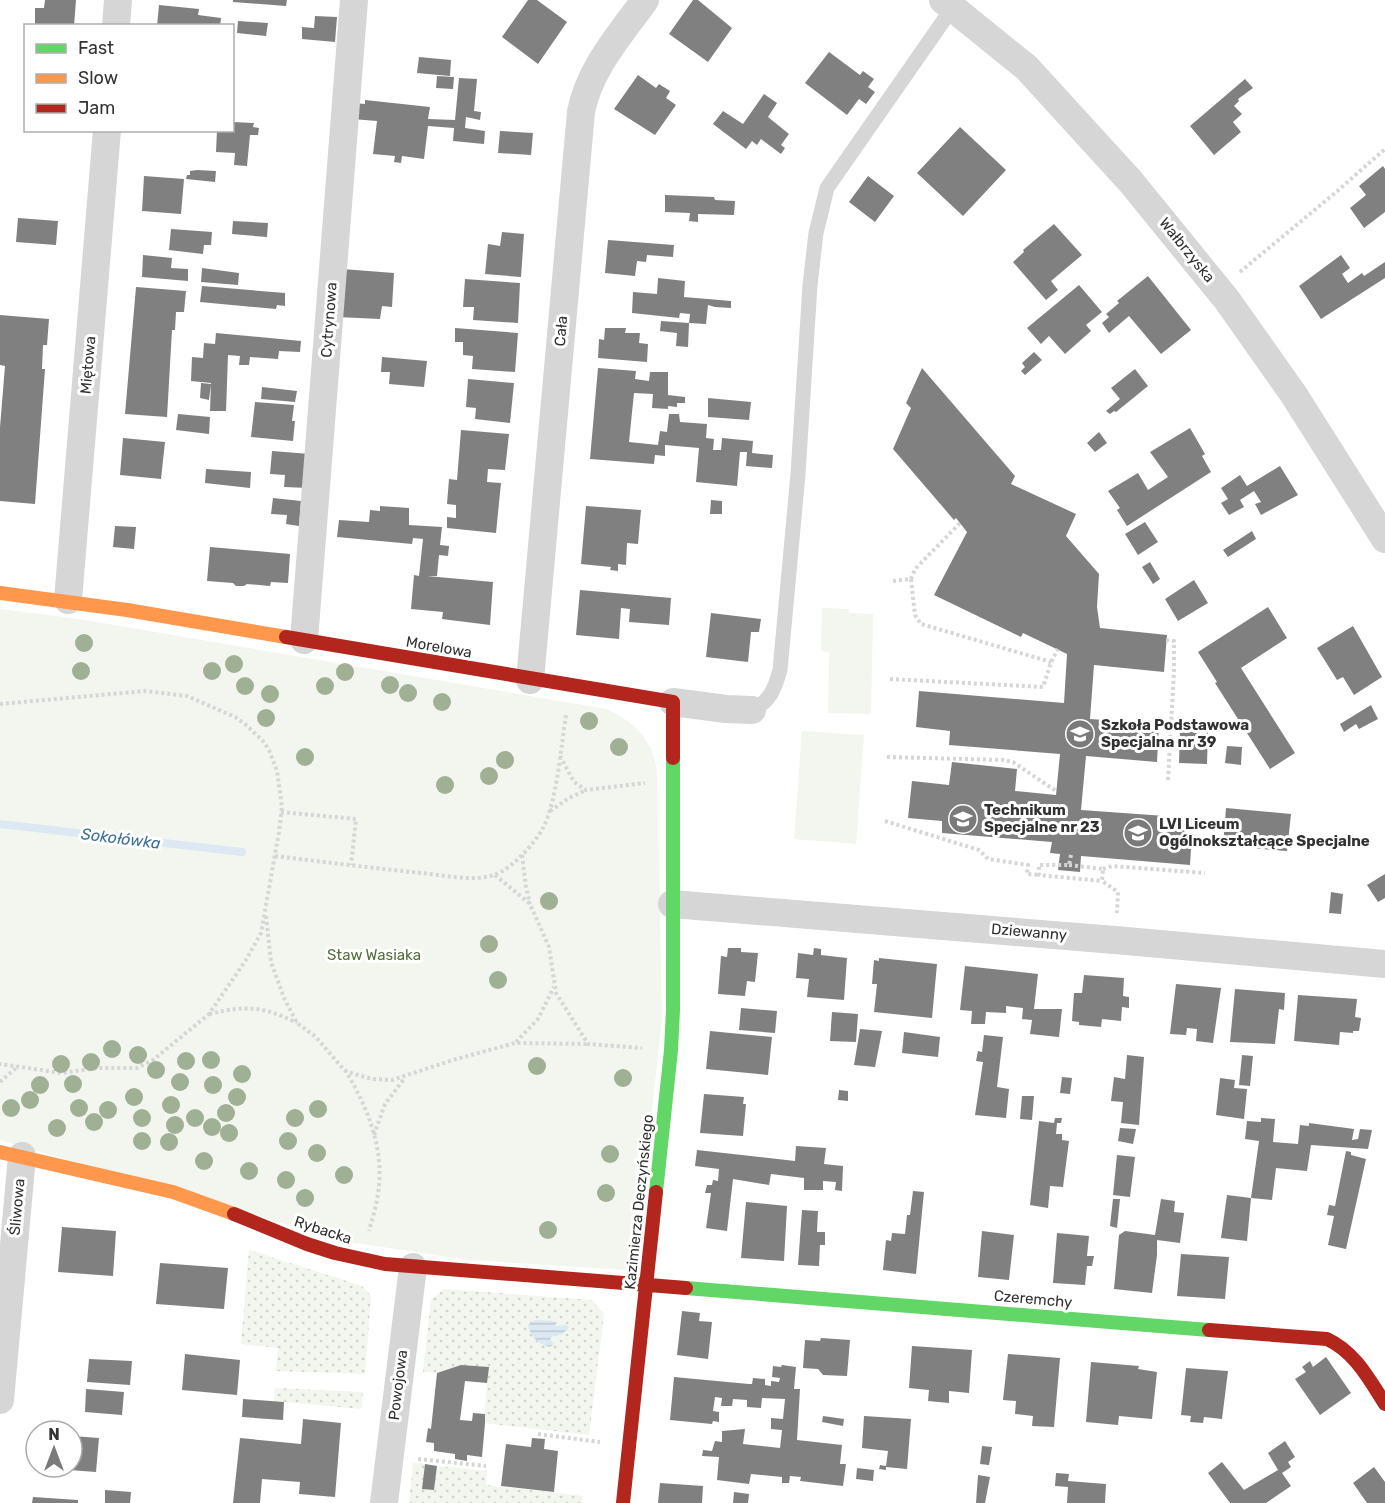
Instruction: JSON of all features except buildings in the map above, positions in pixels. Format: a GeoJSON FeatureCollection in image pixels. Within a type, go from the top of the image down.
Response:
{"type":"FeatureCollection","features":[{"type":"Feature","properties":{"kind":"street"},"geometry":{"type":"LineString","coordinates":[[116,24],[118,0]]}},
{"type":"Feature","properties":{"kind":"street","name":"Cytrynowa"},"geometry":{"type":"LineString","coordinates":[[304,640],[354,0]]}},
{"type":"Feature","properties":{"kind":"street","name":"Cała"},"geometry":{"type":"LineString","coordinates":[[530,680],[581,112],[584,96],[598,66],[645,0]]}},
{"type":"Feature","properties":{"kind":"street","name":"Wałbrzyska"},"geometry":{"type":"LineString","coordinates":[[948,3],[1027,68],[1131,182],[1218,290],[1294,395],[1385,539]]}},
{"type":"Feature","properties":{"kind":"street","name":"Miętowa"},"geometry":{"type":"LineString","coordinates":[[68,600],[107,132]]}},
{"type":"Feature","properties":{"kind":"street","name":"Morelowa"},"geometry":{"type":"LineString","coordinates":[[0,593],[68,600],[530,680],[673,702]]}},
{"type":"Feature","properties":{"kind":"street"},"geometry":{"type":"LineString","coordinates":[[672,904],[673,702],[734,710],[752,710]]}},
{"type":"Feature","properties":{"kind":"street","name":"Dziewanny"},"geometry":{"type":"LineString","coordinates":[[672,904],[1385,964]]}},
{"type":"Feature","properties":{"kind":"street","name":"Kazimierza Deczyńskiego"},"geometry":{"type":"LineString","coordinates":[[623,1503],[671,1050],[672,904]]}},
{"type":"Feature","properties":{"kind":"street","name":"Rybacka"},"geometry":{"type":"LineString","coordinates":[[11,1154],[184,1196],[335,1253],[413,1267],[647,1285]]}},
{"type":"Feature","properties":{"kind":"street","name":"Śliwowa"},"geometry":{"type":"LineString","coordinates":[[0,1400],[11,1154]]}},
{"type":"Feature","properties":{"kind":"street","name":"Powojowa"},"geometry":{"type":"LineString","coordinates":[[384,1503],[413,1267]]}},
{"type":"Feature","properties":{"kind":"street","name":"Czeremchy"},"geometry":{"type":"LineString","coordinates":[[647,1285],[1327,1339],[1347,1350],[1385,1404]]}},
{"type":"Feature","properties":{"kind":"lane"},"geometry":{"type":"LineString","coordinates":[[752,710],[762,706],[769,698],[780,670],[798,474],[810,285],[816,233],[826,188],[948,3]]}},
{"type":"Feature","properties":{"kind":"path"},"geometry":{"type":"LineString","coordinates":[[1218,290],[1385,149]]}},
{"type":"Feature","properties":{"kind":"path"},"geometry":{"type":"LineString","coordinates":[[960,523],[915,569],[911,579],[915,615],[921,624],[1051,662]]}},
{"type":"Feature","properties":{"kind":"path"},"geometry":{"type":"LineString","coordinates":[[893,581],[911,579]]}},
{"type":"Feature","properties":{"kind":"path"},"geometry":{"type":"LineString","coordinates":[[1166,640],[1173,641],[1174,671],[1168,780]]}},
{"type":"Feature","properties":{"kind":"path"},"geometry":{"type":"LineString","coordinates":[[890,679],[1043,687],[1058,649]]}},
{"type":"Feature","properties":{"kind":"path"},"geometry":{"type":"LineString","coordinates":[[275,856],[473,877],[495,875],[522,855],[539,836],[549,812],[571,686]]}},
{"type":"Feature","properties":{"kind":"path"},"geometry":{"type":"LineString","coordinates":[[0,704],[157,691],[187,696],[223,710],[250,728],[269,750],[278,777],[281,812],[261,933],[209,1014],[153,1060],[137,1068],[98,1068],[61,1073],[0,1064]]}},
{"type":"Feature","properties":{"kind":"path"},"geometry":{"type":"LineString","coordinates":[[559,755],[574,782],[586,790]]}},
{"type":"Feature","properties":{"kind":"path"},"geometry":{"type":"LineString","coordinates":[[887,757],[1013,762],[1056,791]]}},
{"type":"Feature","properties":{"kind":"path"},"geometry":{"type":"LineString","coordinates":[[549,812],[560,803],[586,790],[672,779]]}},
{"type":"Feature","properties":{"kind":"path"},"geometry":{"type":"LineString","coordinates":[[281,812],[356,819],[351,865]]}},
{"type":"Feature","properties":{"kind":"path"},"geometry":{"type":"LineString","coordinates":[[885,821],[979,850],[988,859],[1028,865],[1027,874],[1102,881],[1118,892]]}},
{"type":"Feature","properties":{"kind":"path"},"geometry":{"type":"LineString","coordinates":[[522,855],[530,904],[549,946],[554,986],[567,1013],[588,1044]]}},
{"type":"Feature","properties":{"kind":"path"},"geometry":{"type":"LineString","coordinates":[[1069,865],[1071,855]]}},
{"type":"Feature","properties":{"kind":"path"},"geometry":{"type":"LineString","coordinates":[[1039,875],[1039,865],[1069,865],[1103,869],[1112,866],[1205,873]]}},
{"type":"Feature","properties":{"kind":"path"},"geometry":{"type":"LineString","coordinates":[[1102,881],[1103,869]]}},
{"type":"Feature","properties":{"kind":"path"},"geometry":{"type":"LineString","coordinates":[[495,875],[530,904]]}},
{"type":"Feature","properties":{"kind":"path"},"geometry":{"type":"LineString","coordinates":[[266,913],[271,962],[284,998],[297,1023]]}},
{"type":"Feature","properties":{"kind":"path"},"geometry":{"type":"LineString","coordinates":[[515,1043],[538,1019],[554,986]]}},
{"type":"Feature","properties":{"kind":"path"},"geometry":{"type":"LineString","coordinates":[[209,1014],[232,1010],[264,1009],[297,1023],[316,1037],[344,1070],[364,1104],[374,1136],[380,1170],[380,1185],[367,1238]]}},
{"type":"Feature","properties":{"kind":"path"},"geometry":{"type":"LineString","coordinates":[[344,1070],[382,1081],[408,1076],[453,1060],[515,1043],[588,1044],[671,1050]]}},
{"type":"Feature","properties":{"kind":"path"},"geometry":{"type":"LineString","coordinates":[[0,1082],[16,1067]]}},
{"type":"Feature","properties":{"kind":"path"},"geometry":{"type":"LineString","coordinates":[[374,1136],[385,1104],[401,1081],[408,1076]]}},
{"type":"Feature","properties":{"kind":"path"},"geometry":{"type":"LineString","coordinates":[[538,1434],[607,1443]]}},
{"type":"Feature","properties":{"kind":"path"},"geometry":{"type":"LineString","coordinates":[[389,1456],[486,1466]]}},
{"type":"Feature","properties":{"kind":"green space"},"geometry":{"type":"Polygon","coordinates":[[[822,608],[849,609],[849,613],[873,614],[871,714],[828,713],[829,652],[821,651],[822,608]]]}},
{"type":"Feature","properties":{"kind":"green space","name":"Staw Wasiaka"},"geometry":{"type":"Polygon","coordinates":[[[0,609],[79,619],[606,709],[625,719],[640,733],[651,750],[657,770],[662,1021],[634,1265],[626,1270],[469,1260],[342,1241],[0,1140],[0,609]]]}},
{"type":"Feature","properties":{"kind":"green space"},"geometry":{"type":"Polygon","coordinates":[[[802,731],[864,735],[856,844],[794,839],[802,731]]]}},
{"type":"Feature","properties":{"kind":"green space"},"geometry":{"type":"Polygon","coordinates":[[[249,1250],[362,1286],[371,1296],[365,1374],[276,1371],[278,1348],[241,1344],[249,1250]]]}},
{"type":"Feature","properties":{"kind":"green space"},"geometry":{"type":"Polygon","coordinates":[[[445,1289],[592,1300],[604,1314],[589,1435],[484,1423],[488,1367],[461,1365],[437,1373],[423,1372],[431,1299],[445,1289]]]}},
{"type":"Feature","properties":{"kind":"green space"},"geometry":{"type":"Polygon","coordinates":[[[275,1388],[363,1392],[361,1409],[274,1401],[275,1388]]]}},
{"type":"Feature","properties":{"kind":"green space"},"geometry":{"type":"Polygon","coordinates":[[[413,1463],[425,1464],[423,1489],[434,1490],[437,1466],[487,1471],[486,1485],[583,1496],[582,1503],[409,1503],[413,1463]]]}},
{"type":"Feature","properties":{"kind":"shaded area"},"geometry":{"type":"Polygon","coordinates":[[[535,1320],[553,1321],[556,1326],[567,1325],[569,1328],[561,1335],[550,1339],[554,1344],[550,1347],[539,1342],[531,1333],[528,1325],[535,1320]]]}},
{"type":"Feature","properties":{"kind":"waterway","name":"Sokołówka"},"geometry":{"type":"LineString","coordinates":[[0,824],[242,852]]}},
{"type":"Feature","properties":{"kind":"traffic: fast"},"geometry":{"type":"LineString","coordinates":[[656,1192],[673,1010],[673,758]]}},
{"type":"Feature","properties":{"kind":"traffic: fast"},"geometry":{"type":"LineString","coordinates":[[686,1288],[1209,1330]]}},
{"type":"Feature","properties":{"kind":"traffic: slow"},"geometry":{"type":"LineString","coordinates":[[0,593],[127,610],[286,637]]}},
{"type":"Feature","properties":{"kind":"traffic: slow"},"geometry":{"type":"LineString","coordinates":[[0,1152],[173,1192],[234,1214]]}},
{"type":"Feature","properties":{"kind":"traffic: jam"},"geometry":{"type":"LineString","coordinates":[[286,637],[673,702],[673,758]]}},
{"type":"Feature","properties":{"kind":"traffic: jam"},"geometry":{"type":"LineString","coordinates":[[623,1503],[656,1192]]}},
{"type":"Feature","properties":{"kind":"traffic: jam"},"geometry":{"type":"LineString","coordinates":[[234,1214],[307,1244],[385,1264],[686,1288]]}},
{"type":"Feature","properties":{"kind":"traffic: jam"},"geometry":{"type":"LineString","coordinates":[[1209,1330],[1327,1339],[1346,1351],[1367,1376],[1385,1404]]}},
{"type":"Feature","properties":{"kind":"place","name":"Szkoła Podstawowa Specjalna nr 39"},"geometry":{"type":"Point","coordinates":[1080,734]}},
{"type":"Feature","properties":{"kind":"place","name":"Technikum Specjalne nr 23"},"geometry":{"type":"Point","coordinates":[963,819]}},
{"type":"Feature","properties":{"kind":"place","name":"LVI Liceum Ogólnokształcące Specjalne"},"geometry":{"type":"Point","coordinates":[1138,833]}}]}
